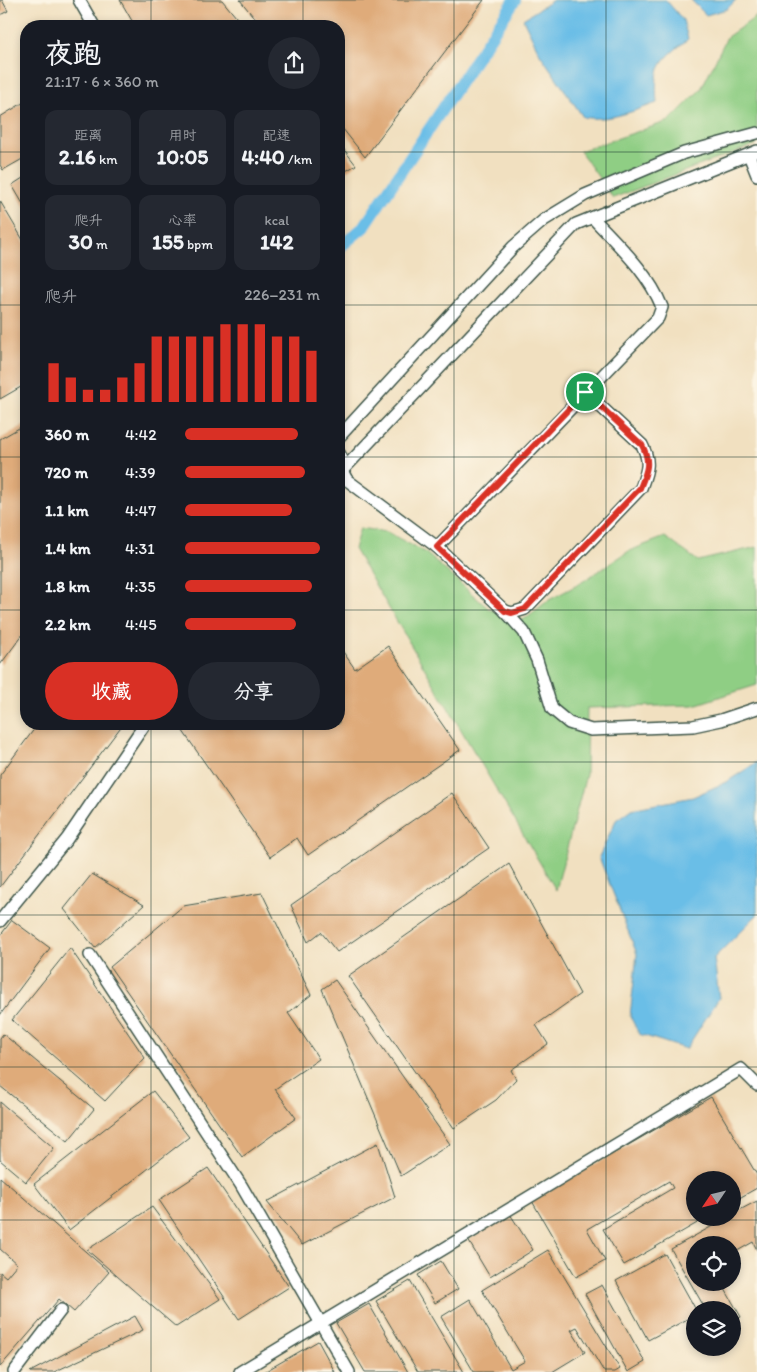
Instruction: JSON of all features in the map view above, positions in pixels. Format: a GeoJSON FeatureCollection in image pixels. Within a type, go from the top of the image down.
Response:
{"type":"FeatureCollection","features":[{"type":"Feature","properties":{"kind":"street"},"geometry":{"type":"LineString","coordinates":[[79,0],[91,20]]}},
{"type":"Feature","properties":{"kind":"street"},"geometry":{"type":"LineString","coordinates":[[345,430],[513,247],[544,220],[584,195],[684,153],[757,133]]}},
{"type":"Feature","properties":{"kind":"street"},"geometry":{"type":"LineString","coordinates":[[345,467],[576,224],[753,153],[757,175]]}},
{"type":"Feature","properties":{"kind":"street"},"geometry":{"type":"LineString","coordinates":[[437,547],[658,318],[662,307],[656,291],[628,256],[593,218]]}},
{"type":"Feature","properties":{"kind":"street"},"geometry":{"type":"LineString","coordinates":[[505,611],[512,613],[525,609],[640,488],[647,469],[647,455],[642,445],[585,392]]}},
{"type":"Feature","properties":{"kind":"street"},"geometry":{"type":"LineString","coordinates":[[345,476],[347,480],[437,547],[505,611],[524,632],[537,660],[552,709],[569,723],[591,730],[694,726],[721,720],[757,708]]}},
{"type":"Feature","properties":{"kind":"street"},"geometry":{"type":"LineString","coordinates":[[0,921],[67,839],[141,730]]}},
{"type":"Feature","properties":{"kind":"street"},"geometry":{"type":"LineString","coordinates":[[90,955],[241,1185],[350,1372]]}},
{"type":"Feature","properties":{"kind":"street"},"geometry":{"type":"LineString","coordinates":[[240,1372],[742,1069],[757,1085]]}},
{"type":"Feature","properties":{"kind":"street"},"geometry":{"type":"LineString","coordinates":[[14,1372],[61,1310]]}},
{"type":"Feature","properties":{"kind":"green space"},"geometry":{"type":"Polygon","coordinates":[[[757,16],[757,144],[613,198],[580,151],[669,121],[701,89],[727,37],[757,16]]]}},
{"type":"Feature","properties":{"kind":"green space"},"geometry":{"type":"Polygon","coordinates":[[[360,528],[387,532],[426,553],[489,609],[523,620],[549,600],[579,584],[629,551],[665,537],[698,561],[757,547],[757,685],[694,705],[587,708],[586,775],[556,890],[354,549],[360,528]]]}},
{"type":"Feature","properties":{"kind":"water"},"geometry":{"type":"Polygon","coordinates":[[[553,0],[666,0],[683,20],[688,39],[671,53],[661,65],[657,80],[657,103],[612,117],[583,117],[540,54],[523,19],[553,0]]]}},
{"type":"Feature","properties":{"kind":"water"},"geometry":{"type":"Polygon","coordinates":[[[691,0],[736,0],[727,9],[706,15],[691,0]]]}},
{"type":"Feature","properties":{"kind":"water"},"geometry":{"type":"Polygon","coordinates":[[[757,762],[757,915],[714,958],[719,998],[686,1049],[639,1034],[630,1016],[637,954],[599,857],[616,820],[631,809],[693,797],[728,781],[757,762]]]}},
{"type":"Feature","properties":{"kind":"building"},"geometry":{"type":"Polygon","coordinates":[[[0,0],[2,0],[8,11],[0,15],[0,0]]]}},
{"type":"Feature","properties":{"kind":"building"},"geometry":{"type":"Polygon","coordinates":[[[120,0],[222,0],[239,20],[132,20],[120,0]]]}},
{"type":"Feature","properties":{"kind":"building"},"geometry":{"type":"Polygon","coordinates":[[[240,0],[484,0],[365,157],[345,132],[345,20],[256,20],[240,0]]]}},
{"type":"Feature","properties":{"kind":"building"},"geometry":{"type":"Polygon","coordinates":[[[20,105],[20,160],[3,170],[0,165],[0,117],[20,105]]]}},
{"type":"Feature","properties":{"kind":"building"},"geometry":{"type":"Polygon","coordinates":[[[345,151],[356,165],[345,171],[345,151]]]}},
{"type":"Feature","properties":{"kind":"building"},"geometry":{"type":"Polygon","coordinates":[[[20,180],[20,199],[12,185],[20,180]]]}},
{"type":"Feature","properties":{"kind":"building"},"geometry":{"type":"Polygon","coordinates":[[[0,201],[20,235],[20,387],[0,399],[0,201]]]}},
{"type":"Feature","properties":{"kind":"building"},"geometry":{"type":"Polygon","coordinates":[[[20,427],[20,638],[0,665],[0,439],[20,427]]]}},
{"type":"Feature","properties":{"kind":"building"},"geometry":{"type":"Polygon","coordinates":[[[388,646],[460,750],[308,855],[297,838],[270,857],[182,730],[345,730],[345,655],[355,669],[388,646]]]}},
{"type":"Feature","properties":{"kind":"building"},"geometry":{"type":"Polygon","coordinates":[[[34,730],[118,730],[0,887],[0,775],[34,730]]]}},
{"type":"Feature","properties":{"kind":"building"},"geometry":{"type":"Polygon","coordinates":[[[452,793],[489,848],[337,952],[321,932],[308,942],[291,905],[452,793]]]}},
{"type":"Feature","properties":{"kind":"building"},"geometry":{"type":"Polygon","coordinates":[[[509,864],[580,994],[536,1025],[548,1044],[511,1070],[516,1079],[496,1100],[454,1128],[348,976],[509,864]]]}},
{"type":"Feature","properties":{"kind":"building"},"geometry":{"type":"Polygon","coordinates":[[[92,874],[144,905],[95,948],[64,909],[92,874]]]}},
{"type":"Feature","properties":{"kind":"building"},"geometry":{"type":"Polygon","coordinates":[[[262,893],[311,995],[288,1013],[319,1059],[275,1089],[296,1118],[242,1157],[110,967],[183,906],[262,893]]]}},
{"type":"Feature","properties":{"kind":"building"},"geometry":{"type":"Polygon","coordinates":[[[12,920],[50,948],[0,1015],[0,936],[12,920]]]}},
{"type":"Feature","properties":{"kind":"building"},"geometry":{"type":"Polygon","coordinates":[[[70,948],[145,1058],[105,1101],[12,1020],[70,948]]]}},
{"type":"Feature","properties":{"kind":"building"},"geometry":{"type":"Polygon","coordinates":[[[335,980],[450,1144],[401,1176],[322,989],[335,980]]]}},
{"type":"Feature","properties":{"kind":"building"},"geometry":{"type":"Polygon","coordinates":[[[3,1034],[94,1109],[68,1141],[0,1086],[0,1038],[3,1034]]]}},
{"type":"Feature","properties":{"kind":"building"},"geometry":{"type":"Polygon","coordinates":[[[153,1091],[189,1137],[69,1230],[34,1184],[153,1091]]]}},
{"type":"Feature","properties":{"kind":"building"},"geometry":{"type":"Polygon","coordinates":[[[711,1097],[757,1175],[757,1188],[741,1197],[741,1171],[686,1171],[686,1226],[692,1226],[624,1265],[603,1229],[673,1188],[669,1181],[587,1229],[605,1261],[576,1277],[532,1201],[711,1097]]]}},
{"type":"Feature","properties":{"kind":"building"},"geometry":{"type":"Polygon","coordinates":[[[0,1102],[54,1148],[26,1182],[0,1160],[0,1102]]]}},
{"type":"Feature","properties":{"kind":"building"},"geometry":{"type":"Polygon","coordinates":[[[378,1143],[395,1197],[302,1245],[267,1202],[378,1143]]]}},
{"type":"Feature","properties":{"kind":"building"},"geometry":{"type":"Polygon","coordinates":[[[208,1168],[289,1287],[239,1319],[159,1200],[208,1168]]]}},
{"type":"Feature","properties":{"kind":"building"},"geometry":{"type":"Polygon","coordinates":[[[0,1177],[109,1272],[74,1312],[59,1299],[0,1367],[0,1272],[6,1277],[17,1264],[0,1249],[0,1177]]]}},
{"type":"Feature","properties":{"kind":"building"},"geometry":{"type":"Polygon","coordinates":[[[757,1201],[757,1250],[753,1242],[741,1249],[741,1236],[694,1236],[713,1226],[741,1226],[741,1209],[757,1201]]]}},
{"type":"Feature","properties":{"kind":"building"},"geometry":{"type":"Polygon","coordinates":[[[152,1207],[220,1299],[176,1327],[87,1250],[152,1207]]]}},
{"type":"Feature","properties":{"kind":"building"},"geometry":{"type":"Polygon","coordinates":[[[510,1214],[533,1250],[490,1277],[468,1240],[510,1214]]]}},
{"type":"Feature","properties":{"kind":"building"},"geometry":{"type":"Polygon","coordinates":[[[686,1241],[686,1275],[671,1249],[686,1241]]]}},
{"type":"Feature","properties":{"kind":"building"},"geometry":{"type":"Polygon","coordinates":[[[548,1250],[620,1369],[615,1372],[604,1372],[577,1327],[571,1330],[585,1352],[552,1372],[474,1372],[441,1317],[470,1299],[511,1369],[525,1361],[482,1290],[548,1250]]]}},
{"type":"Feature","properties":{"kind":"building"},"geometry":{"type":"Polygon","coordinates":[[[665,1254],[691,1301],[686,1301],[686,1320],[648,1340],[616,1281],[665,1254]]]}},
{"type":"Feature","properties":{"kind":"building"},"geometry":{"type":"Polygon","coordinates":[[[441,1261],[458,1289],[435,1303],[418,1275],[441,1261]]]}},
{"type":"Feature","properties":{"kind":"building"},"geometry":{"type":"Polygon","coordinates":[[[410,1281],[464,1372],[418,1372],[376,1301],[410,1281]]]}},
{"type":"Feature","properties":{"kind":"building"},"geometry":{"type":"Polygon","coordinates":[[[602,1285],[645,1362],[628,1372],[585,1294],[602,1285]]]}},
{"type":"Feature","properties":{"kind":"building"},"geometry":{"type":"Polygon","coordinates":[[[695,1291],[726,1291],[732,1301],[701,1301],[695,1291]]]}},
{"type":"Feature","properties":{"kind":"building"},"geometry":{"type":"Polygon","coordinates":[[[369,1304],[408,1372],[365,1372],[336,1323],[369,1304]]]}},
{"type":"Feature","properties":{"kind":"building"},"geometry":{"type":"Polygon","coordinates":[[[135,1316],[143,1330],[54,1372],[30,1372],[135,1316]]]}},
{"type":"Feature","properties":{"kind":"building"},"geometry":{"type":"Polygon","coordinates":[[[318,1341],[335,1372],[264,1372],[318,1341]]]}},
{"type":"Feature","properties":{"kind":"waterway"},"geometry":{"type":"LineString","coordinates":[[345,243],[364,227],[515,0]]}},
{"type":"Feature","properties":{"kind":"route"},"geometry":{"type":"LineString","coordinates":[[585,392],[642,445],[647,455],[647,469],[640,488],[525,609],[512,613],[505,611],[437,547],[585,392]]}}]}
